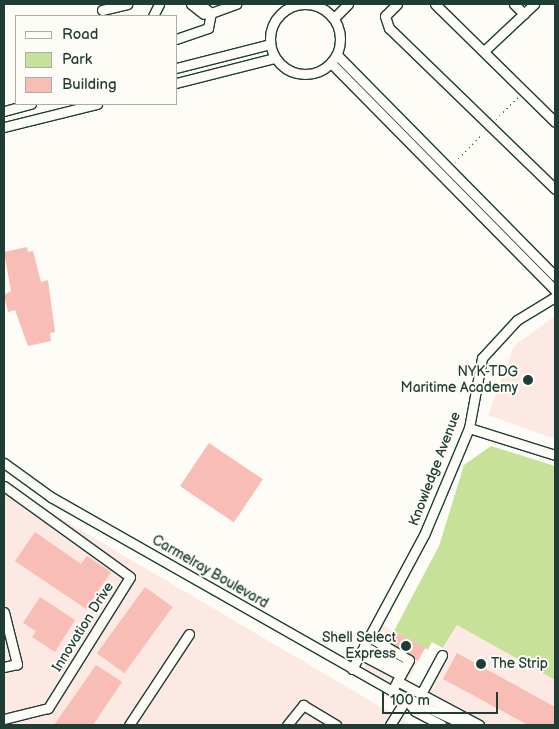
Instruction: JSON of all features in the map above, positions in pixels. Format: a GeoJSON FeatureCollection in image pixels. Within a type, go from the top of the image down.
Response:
{"type":"FeatureCollection","features":[{"type":"Feature","properties":{"kind":"street"},"geometry":{"type":"LineString","coordinates":[[102,10],[127,4]]}},
{"type":"Feature","properties":{"kind":"street"},"geometry":{"type":"LineString","coordinates":[[178,34],[200,28],[208,22],[191,4]]}},
{"type":"Feature","properties":{"kind":"street"},"geometry":{"type":"LineString","coordinates":[[200,4],[212,13]]}},
{"type":"Feature","properties":{"kind":"street"},"geometry":{"type":"LineString","coordinates":[[212,13],[236,4]]}},
{"type":"Feature","properties":{"kind":"street"},"geometry":{"type":"LineString","coordinates":[[305,4],[327,6],[334,18],[340,30],[334,59],[308,75],[289,70],[274,58],[270,44],[270,31],[285,9],[305,4]]}},
{"type":"Feature","properties":{"kind":"street"},"geometry":{"type":"LineString","coordinates":[[334,18],[348,4]]}},
{"type":"Feature","properties":{"kind":"street"},"geometry":{"type":"LineString","coordinates":[[397,4],[385,16],[389,28],[554,186]]}},
{"type":"Feature","properties":{"kind":"street"},"geometry":{"type":"LineString","coordinates":[[435,4],[554,117]]}},
{"type":"Feature","properties":{"kind":"street"},"geometry":{"type":"LineString","coordinates":[[514,4],[529,8]]}},
{"type":"Feature","properties":{"kind":"street"},"geometry":{"type":"LineString","coordinates":[[484,51],[529,8]]}},
{"type":"Feature","properties":{"kind":"street"},"geometry":{"type":"LineString","coordinates":[[178,37],[208,28],[212,13]]}},
{"type":"Feature","properties":{"kind":"street"},"geometry":{"type":"LineString","coordinates":[[178,68],[270,44]]}},
{"type":"Feature","properties":{"kind":"street"},"geometry":{"type":"LineString","coordinates":[[179,83],[274,58]]}},
{"type":"Feature","properties":{"kind":"street"},"geometry":{"type":"LineString","coordinates":[[334,59],[555,276]]}},
{"type":"Feature","properties":{"kind":"street"},"geometry":{"type":"LineString","coordinates":[[334,59],[555,290]]}},
{"type":"Feature","properties":{"kind":"street"},"geometry":{"type":"LineString","coordinates":[[4,111],[27,105]]}},
{"type":"Feature","properties":{"kind":"street"},"geometry":{"type":"LineString","coordinates":[[54,105],[57,114]]}},
{"type":"Feature","properties":{"kind":"street"},"geometry":{"type":"LineString","coordinates":[[4,128],[57,114],[67,107],[87,105]]}},
{"type":"Feature","properties":{"kind":"street","name":"Knowledge Avenue"},"geometry":{"type":"LineString","coordinates":[[352,669],[424,535],[468,428],[482,358],[517,320],[555,297]]}},
{"type":"Feature","properties":{"kind":"street"},"geometry":{"type":"LineString","coordinates":[[468,428],[555,455]]}},
{"type":"Feature","properties":{"kind":"street","name":"Carmelray Boulevard"},"geometry":{"type":"LineString","coordinates":[[4,463],[51,497],[352,669],[406,699],[419,701],[465,723]]}},
{"type":"Feature","properties":{"kind":"street","name":"Innovation Drive"},"geometry":{"type":"LineString","coordinates":[[4,486],[130,577],[48,708],[4,719]]}},
{"type":"Feature","properties":{"kind":"street"},"geometry":{"type":"LineString","coordinates":[[4,612],[17,664],[4,667]]}},
{"type":"Feature","properties":{"kind":"street"},"geometry":{"type":"LineString","coordinates":[[130,725],[189,634]]}},
{"type":"Feature","properties":{"kind":"street"},"geometry":{"type":"LineString","coordinates":[[365,646],[401,675],[420,694],[465,723],[479,725]]}},
{"type":"Feature","properties":{"kind":"street"},"geometry":{"type":"LineString","coordinates":[[365,646],[409,660],[392,691]]}},
{"type":"Feature","properties":{"kind":"street"},"geometry":{"type":"LineString","coordinates":[[420,694],[442,655]]}},
{"type":"Feature","properties":{"kind":"street"},"geometry":{"type":"LineString","coordinates":[[390,725],[406,699]]}},
{"type":"Feature","properties":{"kind":"street","name":"Carmelray Boulevard"},"geometry":{"type":"LineString","coordinates":[[406,699],[415,711],[441,725]]}},
{"type":"Feature","properties":{"kind":"street"},"geometry":{"type":"LineString","coordinates":[[286,725],[304,705],[336,725]]}},
{"type":"Feature","properties":{"kind":"shaded area","name":"NYK-TDG Maritime Academy"},"geometry":{"type":"Polygon","coordinates":[[[555,316],[555,439],[488,415],[514,346],[555,316]]]}},
{"type":"Feature","properties":{"kind":"shaded area"},"geometry":{"type":"Polygon","coordinates":[[[4,485],[396,716],[412,725],[4,725],[4,485]]]}},
{"type":"Feature","properties":{"kind":"shaded area"},"geometry":{"type":"Polygon","coordinates":[[[381,624],[425,648],[402,693],[367,674],[364,663],[381,624]]]}},
{"type":"Feature","properties":{"kind":"shaded area","name":"The Strip"},"geometry":{"type":"Polygon","coordinates":[[[457,625],[555,680],[555,725],[482,725],[420,691],[457,625]]]}},
{"type":"Feature","properties":{"kind":"green space"},"geometry":{"type":"Polygon","coordinates":[[[491,446],[555,466],[555,680],[457,625],[443,648],[432,642],[428,650],[394,631],[439,546],[464,465],[491,446]]]}},
{"type":"Feature","properties":{"kind":"building"},"geometry":{"type":"Polygon","coordinates":[[[27,247],[28,252],[33,251],[41,282],[48,280],[55,332],[50,333],[51,341],[28,346],[15,310],[8,312],[4,295],[11,291],[4,252],[27,247]]]}},
{"type":"Feature","properties":{"kind":"building"},"geometry":{"type":"Polygon","coordinates":[[[209,443],[263,479],[234,522],[180,486],[209,443]]]}},
{"type":"Feature","properties":{"kind":"building"},"geometry":{"type":"Polygon","coordinates":[[[35,532],[81,564],[87,556],[111,572],[86,609],[15,561],[35,532]]]}},
{"type":"Feature","properties":{"kind":"building"},"geometry":{"type":"Polygon","coordinates":[[[145,587],[173,607],[124,673],[97,653],[145,587]]]}},
{"type":"Feature","properties":{"kind":"building"},"geometry":{"type":"Polygon","coordinates":[[[40,597],[75,620],[55,652],[32,637],[36,631],[23,623],[40,597]]]}},
{"type":"Feature","properties":{"kind":"building","name":"Shell Select Express"},"geometry":{"type":"Polygon","coordinates":[[[394,631],[425,648],[418,661],[388,641],[394,631]]]}},
{"type":"Feature","properties":{"kind":"building"},"geometry":{"type":"Polygon","coordinates":[[[457,653],[555,707],[555,725],[528,725],[443,679],[457,653]]]}},
{"type":"Feature","properties":{"kind":"building"},"geometry":{"type":"Polygon","coordinates":[[[96,665],[122,682],[93,725],[54,725],[96,665]]]}},
{"type":"Feature","properties":{"kind":"place","name":"NYK-TDG Maritime Academy"},"geometry":{"type":"Point","coordinates":[528,380]}},
{"type":"Feature","properties":{"kind":"place","name":"Shell Select Express"},"geometry":{"type":"Point","coordinates":[406,646]}},
{"type":"Feature","properties":{"kind":"place","name":"The Strip"},"geometry":{"type":"Point","coordinates":[481,664]}}]}
